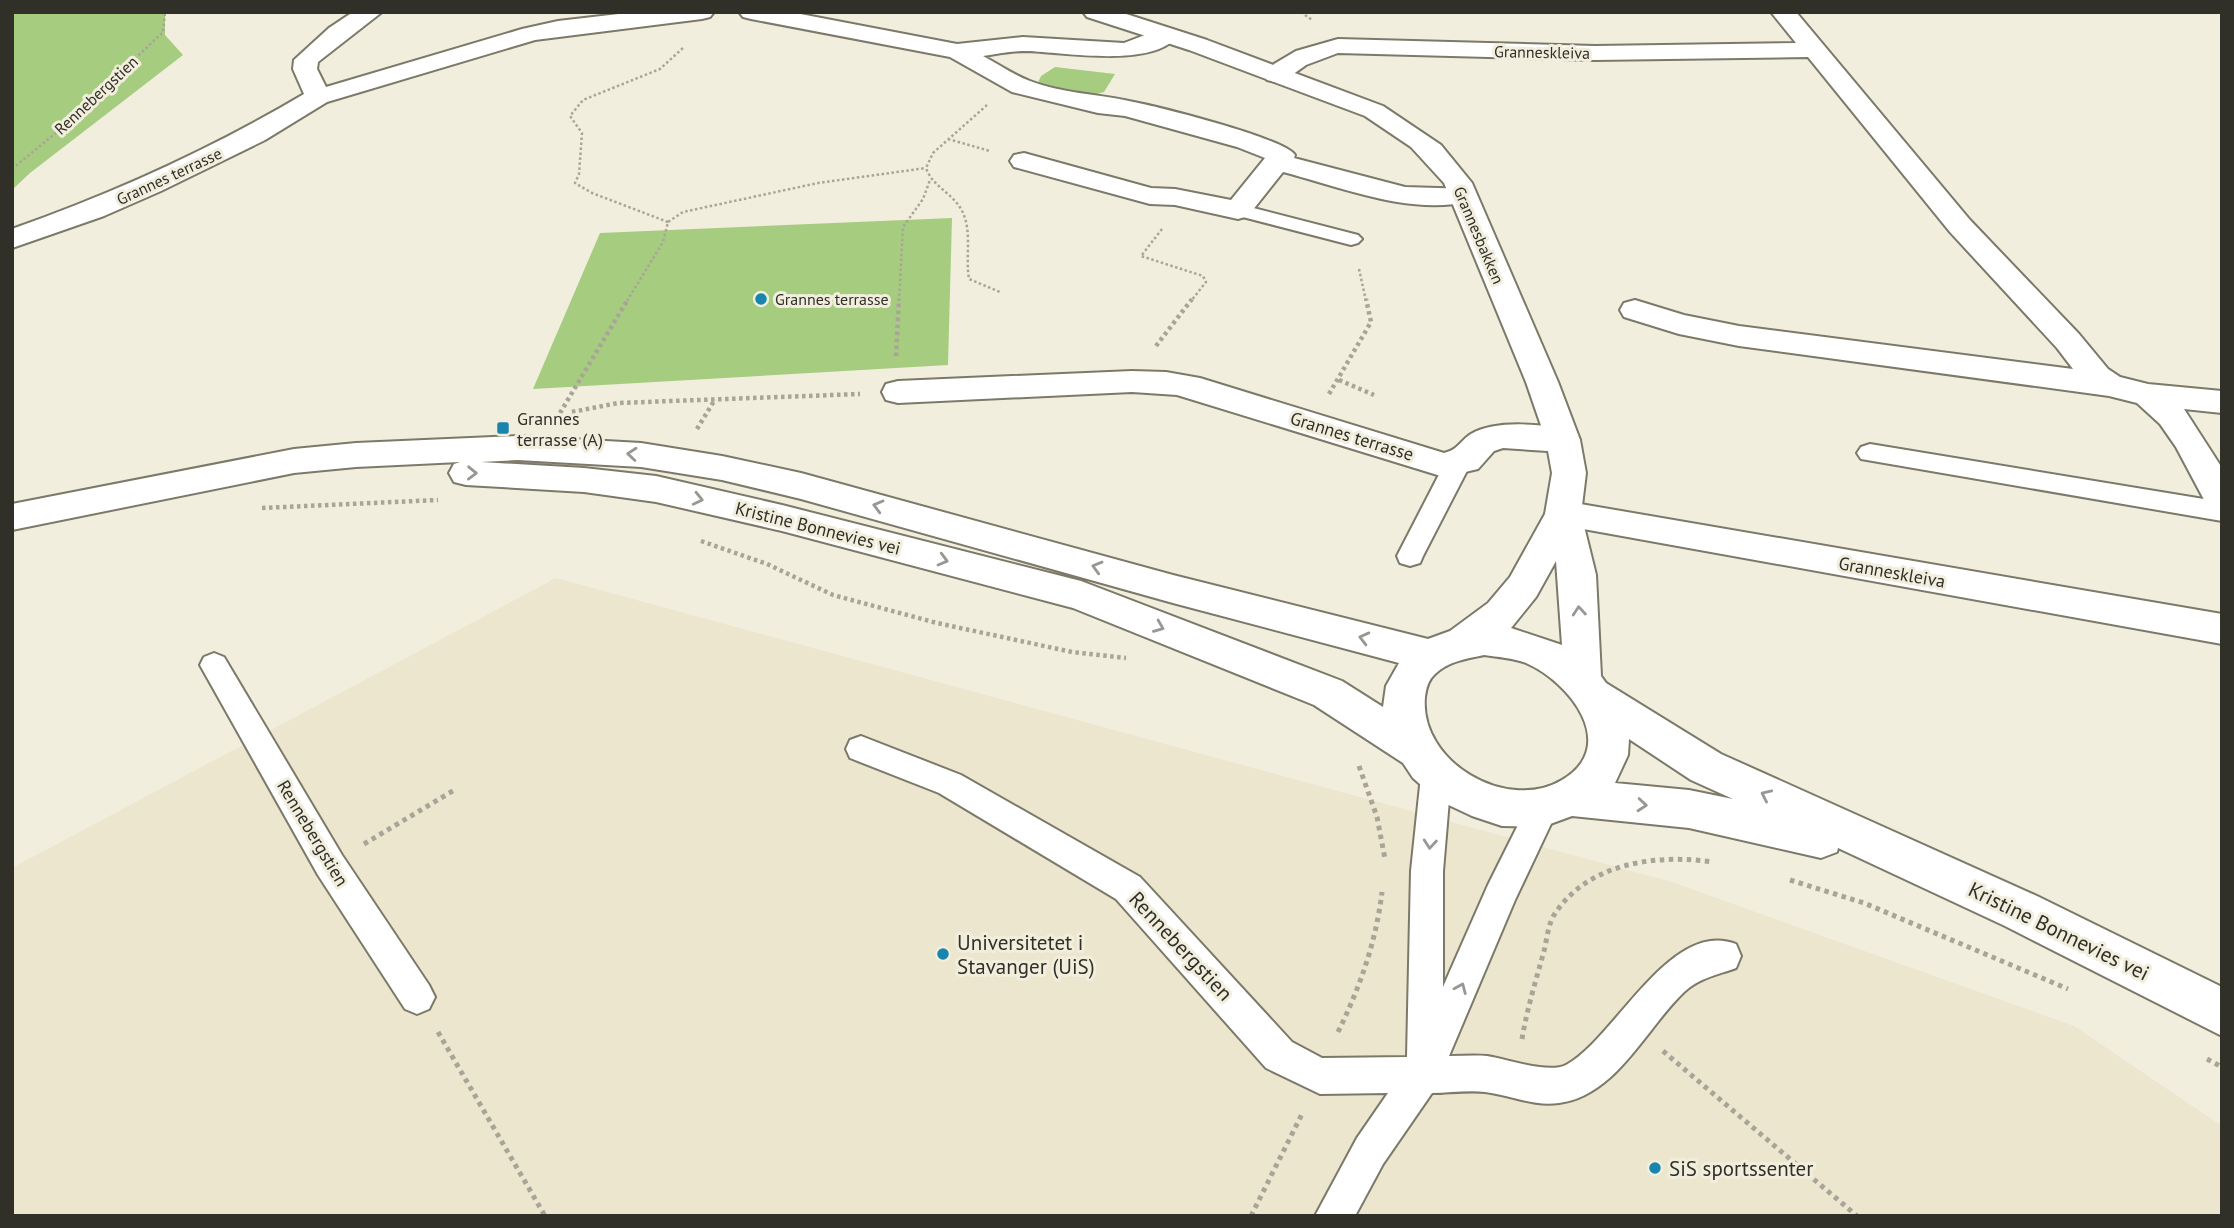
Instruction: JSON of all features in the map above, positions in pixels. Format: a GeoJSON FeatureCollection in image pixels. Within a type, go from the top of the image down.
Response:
{"type":"FeatureCollection","features":[{"type":"Feature","properties":{"kind":"street"},"geometry":{"type":"LineString","coordinates":[[318,97],[305,69],[306,60],[337,33],[369,12]]}},
{"type":"Feature","properties":{"kind":"street","name":"Grannes terrasse"},"geometry":{"type":"LineString","coordinates":[[12,239],[94,210],[182,171],[256,134],[318,97],[539,32],[701,12]]}},
{"type":"Feature","properties":{"kind":"street"},"geometry":{"type":"LineString","coordinates":[[751,12],[957,51],[1023,44],[1125,50],[1166,35]]}},
{"type":"Feature","properties":{"kind":"street","name":"Grannesbakken"},"geometry":{"type":"LineString","coordinates":[[1095,12],[1374,111],[1400,125],[1448,167],[1542,382],[1563,440],[1569,473],[1563,514],[1523,587],[1502,614],[1447,648]]}},
{"type":"Feature","properties":{"kind":"street"},"geometry":{"type":"LineString","coordinates":[[1783,12],[1960,226],[2068,341],[2096,377],[2109,385]]}},
{"type":"Feature","properties":{"kind":"street","name":"Granneskleiva"},"geometry":{"type":"LineString","coordinates":[[1276,75],[1290,63],[1316,51],[1338,46],[1595,54],[1815,50]]}},
{"type":"Feature","properties":{"kind":"street"},"geometry":{"type":"LineString","coordinates":[[957,51],[1012,84],[1061,98],[1127,108],[1212,131],[1282,155],[1238,210],[1175,197],[1150,196],[1024,161]]}},
{"type":"Feature","properties":{"kind":"street"},"geometry":{"type":"LineString","coordinates":[[1278,162],[1405,195],[1461,195]]}},
{"type":"Feature","properties":{"kind":"street"},"geometry":{"type":"LineString","coordinates":[[1635,310],[1679,324],[1739,336],[2109,385],[2148,395],[2222,402]]}},
{"type":"Feature","properties":{"kind":"street","name":"Grannes terrasse"},"geometry":{"type":"LineString","coordinates":[[898,393],[1108,384],[1142,367],[1160,381],[1200,389],[1444,465],[1459,461]]}},
{"type":"Feature","properties":{"kind":"street"},"geometry":{"type":"LineString","coordinates":[[2148,395],[2168,412],[2182,431],[2222,500]]}},
{"type":"Feature","properties":{"kind":"street"},"geometry":{"type":"LineString","coordinates":[[1459,461],[1466,460],[1482,443],[1501,436],[1563,440]]}},
{"type":"Feature","properties":{"kind":"street","name":"Kristine Bonnevies vei"},"geometry":{"type":"LineString","coordinates":[[12,516],[293,461],[430,450],[560,449],[677,460],[826,493],[1172,589],[1447,648]]}},
{"type":"Feature","properties":{"kind":"street","name":"Kristine Bonnevies vei"},"geometry":{"type":"LineString","coordinates":[[184,484],[460,473],[584,480],[656,489],[782,518],[1081,596],[1328,694],[1425,763]]}},
{"type":"Feature","properties":{"kind":"street","name":"Grannesbakken"},"geometry":{"type":"LineString","coordinates":[[1563,514],[1574,546],[1588,687]]}},
{"type":"Feature","properties":{"kind":"street","name":"Granneskleiva"},"geometry":{"type":"LineString","coordinates":[[1563,514],[2222,629]]}},
{"type":"Feature","properties":{"kind":"street"},"geometry":{"type":"LineString","coordinates":[[1485,640],[1516,644],[1546,654],[1588,687],[1608,723],[1608,752],[1597,779],[1558,803],[1505,808],[1468,797],[1425,763],[1403,723],[1402,696],[1412,673],[1447,648],[1485,640]]}},
{"type":"Feature","properties":{"kind":"street","name":"Kristine Bonnevies vei"},"geometry":{"type":"LineString","coordinates":[[1588,687],[1706,767],[2021,911],[2222,1012]]}},
{"type":"Feature","properties":{"kind":"street","name":"Kristine Bonnevies vei"},"geometry":{"type":"LineString","coordinates":[[1558,803],[1689,809],[1895,855]]}},
{"type":"Feature","properties":{"kind":"lane"},"geometry":{"type":"LineString","coordinates":[[1238,210],[1351,239]]}},
{"type":"Feature","properties":{"kind":"lane"},"geometry":{"type":"LineString","coordinates":[[1870,453],[2222,512]]}},
{"type":"Feature","properties":{"kind":"lane"},"geometry":{"type":"LineString","coordinates":[[1410,556],[1459,461]]}},
{"type":"Feature","properties":{"kind":"lane","name":"Rennebergstien"},"geometry":{"type":"LineString","coordinates":[[214,665],[330,865],[418,998]]}},
{"type":"Feature","properties":{"kind":"lane","name":"Rennebergstien"},"geometry":{"type":"LineString","coordinates":[[861,749],[950,784],[1128,888],[1279,1055],[1320,1076],[1484,1074],[1539,1085],[1560,1085],[1577,1079],[1598,1063],[1672,980],[1696,963],[1724,956]]}},
{"type":"Feature","properties":{"kind":"lane"},"geometry":{"type":"LineString","coordinates":[[1424,1073],[1427,871],[1425,763]]}},
{"type":"Feature","properties":{"kind":"lane"},"geometry":{"type":"LineString","coordinates":[[1334,1216],[1370,1151],[1424,1073],[1500,896],[1558,803]]}},
{"type":"Feature","properties":{"kind":"path","name":"Rennebergstien"},"geometry":{"type":"LineString","coordinates":[[12,169],[63,127],[163,32],[165,12]]}},
{"type":"Feature","properties":{"kind":"path"},"geometry":{"type":"LineString","coordinates":[[668,222],[592,193],[575,183],[579,174],[582,133],[570,121],[570,116],[583,100],[660,69],[698,33],[701,12]]}},
{"type":"Feature","properties":{"kind":"path"},"geometry":{"type":"LineString","coordinates":[[896,359],[903,227],[923,199],[930,180],[926,168],[933,153],[947,139],[1012,84]]}},
{"type":"Feature","properties":{"kind":"path"},"geometry":{"type":"LineString","coordinates":[[947,139],[1024,161]]}},
{"type":"Feature","properties":{"kind":"path"},"geometry":{"type":"LineString","coordinates":[[898,393],[618,403],[557,417],[574,393],[663,242],[668,222],[683,212],[734,199],[926,168]]}},
{"type":"Feature","properties":{"kind":"path"},"geometry":{"type":"LineString","coordinates":[[930,180],[945,188],[962,206],[968,241],[966,269],[969,279],[1000,292]]}},
{"type":"Feature","properties":{"kind":"path"},"geometry":{"type":"LineString","coordinates":[[1142,367],[1206,282],[1203,276],[1142,256],[1144,248],[1163,228]]}},
{"type":"Feature","properties":{"kind":"path"},"geometry":{"type":"LineString","coordinates":[[1309,424],[1339,380],[1371,322],[1351,239]]}},
{"type":"Feature","properties":{"kind":"path"},"geometry":{"type":"LineString","coordinates":[[1339,380],[1374,395]]}},
{"type":"Feature","properties":{"kind":"path"},"geometry":{"type":"LineString","coordinates":[[250,509],[329,503],[449,500]]}},
{"type":"Feature","properties":{"kind":"path"},"geometry":{"type":"LineString","coordinates":[[694,538],[766,565],[833,596],[1072,652],[1133,659]]}},
{"type":"Feature","properties":{"kind":"path"},"geometry":{"type":"LineString","coordinates":[[1357,762],[1377,817],[1385,858]]}},
{"type":"Feature","properties":{"kind":"path"},"geometry":{"type":"LineString","coordinates":[[330,865],[456,789]]}},
{"type":"Feature","properties":{"kind":"path"},"geometry":{"type":"LineString","coordinates":[[1512,1080],[1525,1014],[1553,916],[1566,899],[1591,878],[1615,868],[1657,861],[1718,863]]}},
{"type":"Feature","properties":{"kind":"path"},"geometry":{"type":"LineString","coordinates":[[1780,877],[1864,903],[2069,990]]}},
{"type":"Feature","properties":{"kind":"path"},"geometry":{"type":"LineString","coordinates":[[418,998],[545,1216]]}},
{"type":"Feature","properties":{"kind":"path"},"geometry":{"type":"LineString","coordinates":[[1632,1025],[1857,1216]]}},
{"type":"Feature","properties":{"kind":"path"},"geometry":{"type":"LineString","coordinates":[[2199,1055],[2222,1067]]}},
{"type":"Feature","properties":{"kind":"shaded area","name":"Universitetet i Stavanger (UiS)"},"geometry":{"type":"Polygon","coordinates":[[[556,578],[1672,882],[2074,1026],[2222,1126],[2222,1216],[12,1216],[12,868],[556,578]]]}},
{"type":"Feature","properties":{"kind":"green space"},"geometry":{"type":"Polygon","coordinates":[[[12,12],[165,12],[165,35],[183,55],[30,173],[12,190],[12,12]]]}},
{"type":"Feature","properties":{"kind":"green space"},"geometry":{"type":"Polygon","coordinates":[[[1055,67],[1115,74],[1104,92],[1083,98],[1036,87],[1041,76],[1055,67]]]}},
{"type":"Feature","properties":{"kind":"green space","name":"Grannes terrasse"},"geometry":{"type":"Polygon","coordinates":[[[952,218],[948,365],[533,389],[600,233],[952,218]]]}},
{"type":"Feature","properties":{"kind":"place","name":"Grannes terrasse"},"geometry":{"type":"Point","coordinates":[761,299]}},
{"type":"Feature","properties":{"kind":"place","name":"Grannes terrasse (A)"},"geometry":{"type":"Point","coordinates":[503,428]}},
{"type":"Feature","properties":{"kind":"place","name":"Universitetet i Stavanger (UiS)"},"geometry":{"type":"Point","coordinates":[943,954]}},
{"type":"Feature","properties":{"kind":"place","name":"SiS sportssenter"},"geometry":{"type":"Point","coordinates":[1655,1168]}}]}
